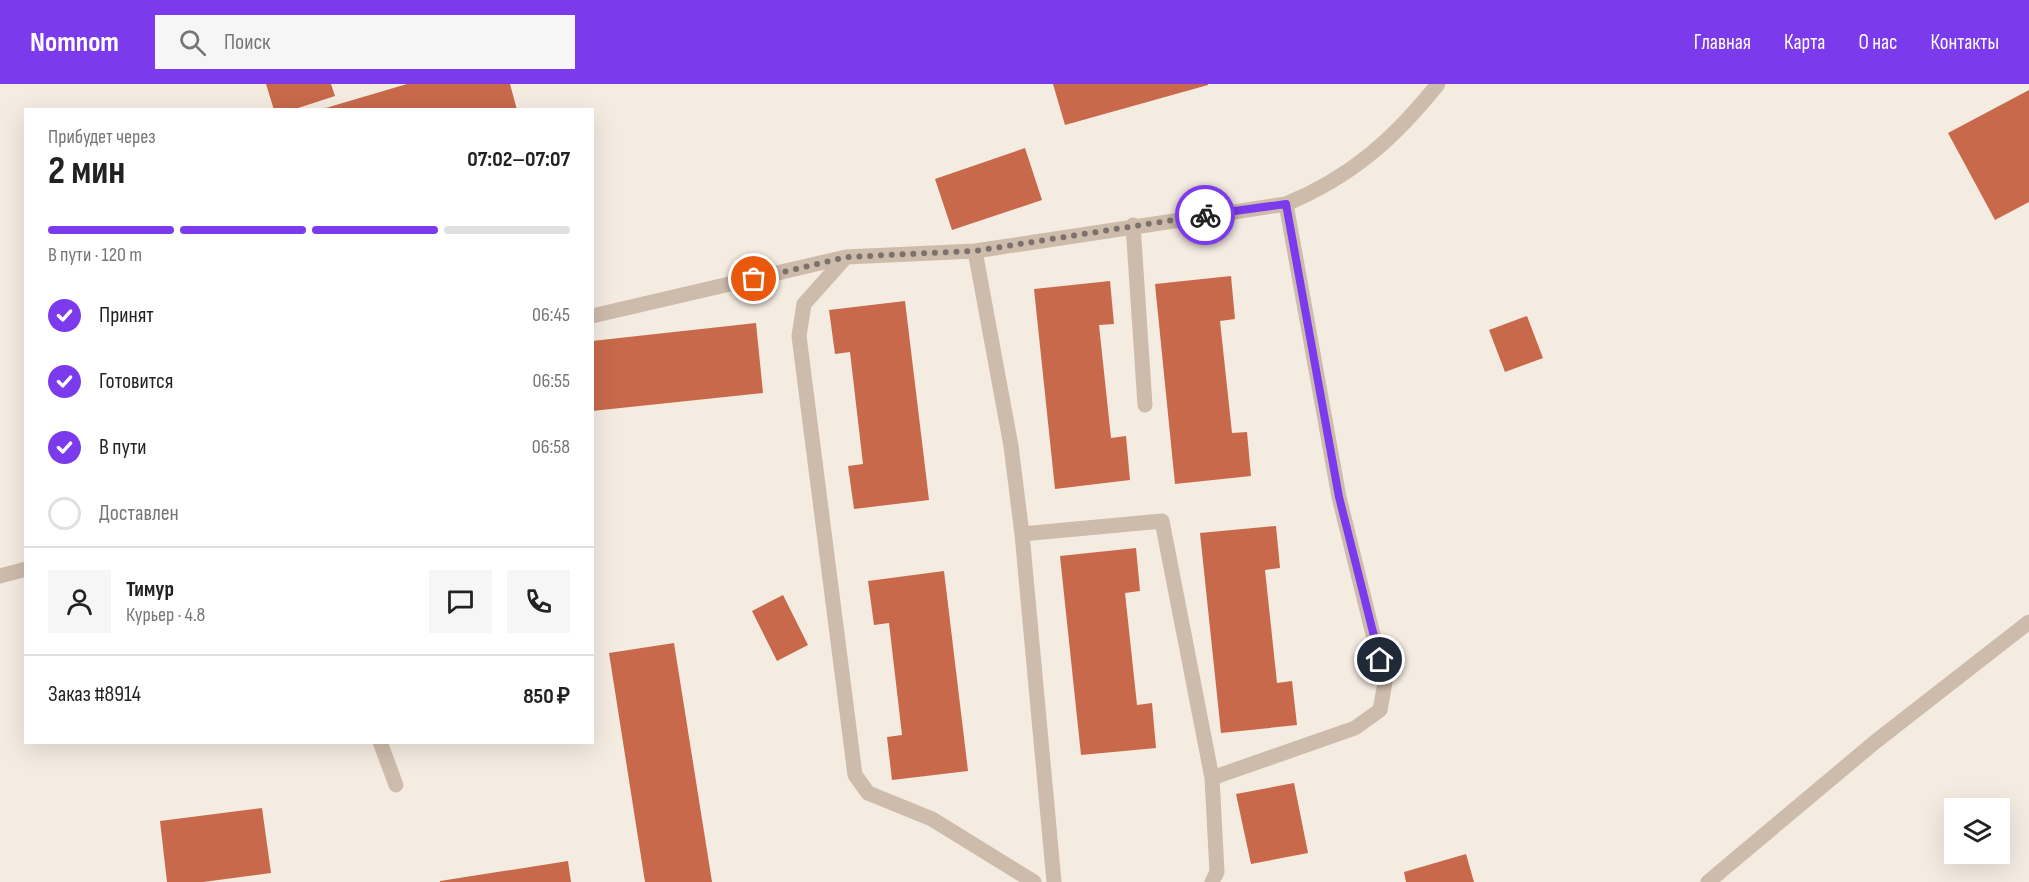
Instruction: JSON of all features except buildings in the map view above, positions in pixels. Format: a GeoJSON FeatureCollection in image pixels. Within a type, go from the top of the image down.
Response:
{"type":"FeatureCollection","features":[{"type":"Feature","properties":{"kind":"street"},"geometry":{"type":"LineString","coordinates":[[594,316],[846,257],[975,251],[1133,225],[1286,204],[1317,191],[1364,162],[1411,118],[1438,84]]}},
{"type":"Feature","properties":{"kind":"street"},"geometry":{"type":"LineString","coordinates":[[1212,778],[1355,728],[1380,710],[1385,683],[1339,497],[1286,204]]}},
{"type":"Feature","properties":{"kind":"street"},"geometry":{"type":"LineString","coordinates":[[1133,225],[1145,405]]}},
{"type":"Feature","properties":{"kind":"street"},"geometry":{"type":"LineString","coordinates":[[975,251],[1011,446],[1022,534],[1054,882]]}},
{"type":"Feature","properties":{"kind":"street"},"geometry":{"type":"LineString","coordinates":[[846,257],[804,303],[799,336],[855,775],[868,793],[932,819],[1034,882]]}},
{"type":"Feature","properties":{"kind":"street"},"geometry":{"type":"LineString","coordinates":[[1022,534],[1162,522],[1212,778],[1217,873],[1212,882]]}},
{"type":"Feature","properties":{"kind":"street"},"geometry":{"type":"LineString","coordinates":[[0,576],[24,570]]}},
{"type":"Feature","properties":{"kind":"street"},"geometry":{"type":"LineString","coordinates":[[1708,882],[1875,742],[2029,622]]}},
{"type":"Feature","properties":{"kind":"street"},"geometry":{"type":"LineString","coordinates":[[381,744],[396,785]]}},
{"type":"Feature","properties":{"kind":"way so far"},"geometry":{"type":"LineString","coordinates":[[754,279],[846,257],[975,251],[1205,215]]}},
{"type":"Feature","properties":{"kind":"route"},"geometry":{"type":"LineString","coordinates":[[1205,215],[1286,204],[1339,497],[1380,660]]}}]}
